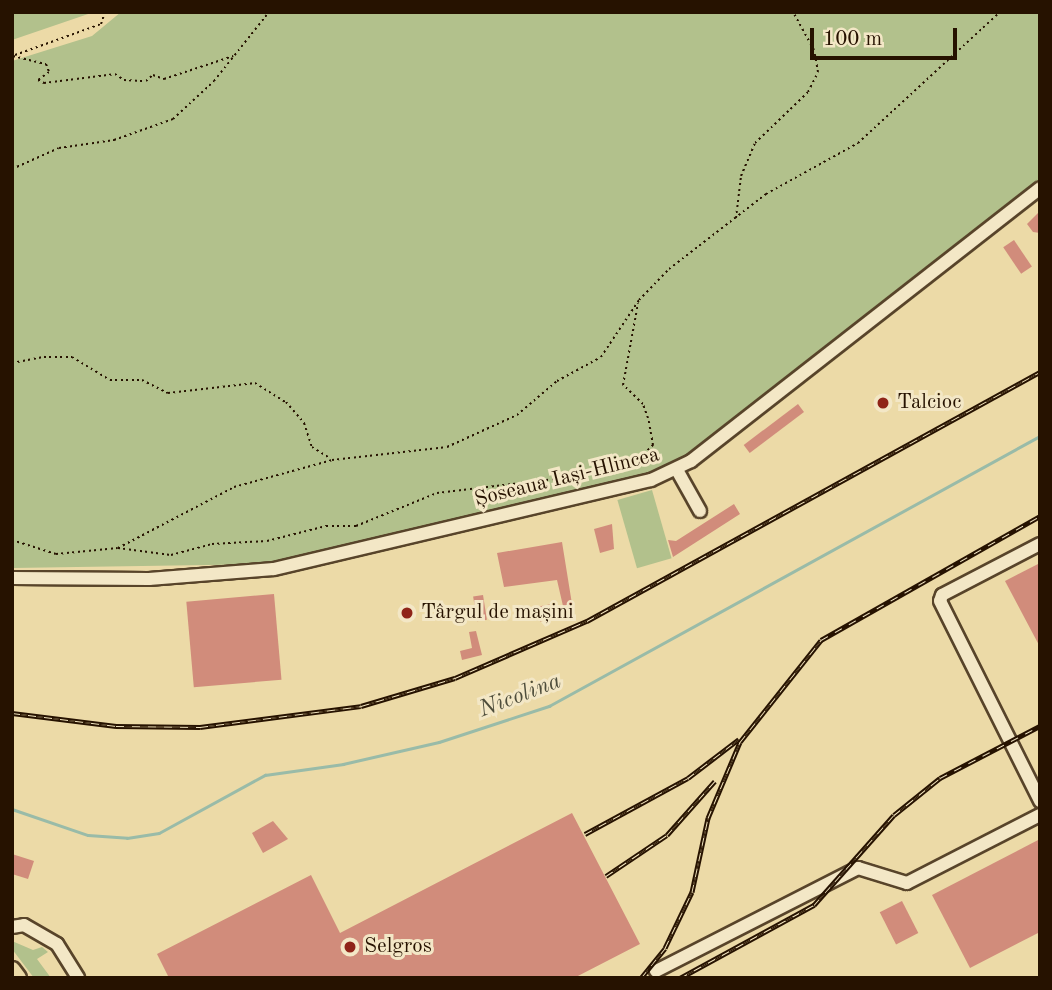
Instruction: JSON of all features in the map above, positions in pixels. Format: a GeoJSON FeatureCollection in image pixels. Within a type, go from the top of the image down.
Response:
{"type":"FeatureCollection","features":[{"type":"Feature","properties":{"kind":"main road"},"geometry":{"type":"LineString","coordinates":[[12,970],[18,978]]}},
{"type":"Feature","properties":{"kind":"street","name":"Șoseaua Iași-Hlincea"},"geometry":{"type":"LineString","coordinates":[[12,578],[149,579],[274,569],[677,470],[1040,188]]}},
{"type":"Feature","properties":{"kind":"street"},"geometry":{"type":"LineString","coordinates":[[677,470],[700,511]]}},
{"type":"Feature","properties":{"kind":"street"},"geometry":{"type":"LineString","coordinates":[[1040,544],[942,595],[940,601],[1040,801]]}},
{"type":"Feature","properties":{"kind":"street"},"geometry":{"type":"LineString","coordinates":[[656,971],[858,868],[907,883],[1040,815]]}},
{"type":"Feature","properties":{"kind":"street"},"geometry":{"type":"LineString","coordinates":[[12,927],[24,925],[57,944],[78,978]]}},
{"type":"Feature","properties":{"kind":"path"},"geometry":{"type":"LineString","coordinates":[[13,56],[101,24],[105,12]]}},
{"type":"Feature","properties":{"kind":"path"},"geometry":{"type":"LineString","coordinates":[[12,169],[59,148],[114,140],[173,119],[233,56],[269,12]]}},
{"type":"Feature","properties":{"kind":"path"},"geometry":{"type":"LineString","coordinates":[[736,219],[741,176],[755,144],[808,92],[818,72],[814,50],[793,12]]}},
{"type":"Feature","properties":{"kind":"path"},"geometry":{"type":"LineString","coordinates":[[118,548],[234,487],[332,460],[447,447],[517,415],[557,381],[601,358],[639,300],[669,269],[766,194],[858,143],[1000,12]]}},
{"type":"Feature","properties":{"kind":"path"},"geometry":{"type":"LineString","coordinates":[[13,56],[46,64],[49,72],[38,80],[44,83],[115,74],[124,80],[146,81],[153,75],[164,79],[233,56]]}},
{"type":"Feature","properties":{"kind":"path"},"geometry":{"type":"LineString","coordinates":[[12,540],[56,554],[118,548],[172,555],[212,544],[246,544],[326,526],[356,526],[437,493],[563,478],[644,454],[653,445],[648,418],[643,404],[623,384],[639,300]]}},
{"type":"Feature","properties":{"kind":"path"},"geometry":{"type":"LineString","coordinates":[[12,363],[72,357],[110,380],[142,380],[168,393],[255,383],[286,402],[304,423],[312,447],[332,460]]}},
{"type":"Feature","properties":{"kind":"green space"},"geometry":{"type":"Polygon","coordinates":[[[12,12],[94,12],[12,40],[12,12]]]}},
{"type":"Feature","properties":{"kind":"green space"},"geometry":{"type":"Polygon","coordinates":[[[121,12],[1040,12],[1040,181],[672,472],[273,564],[12,568],[12,61],[92,36],[121,12]]]}},
{"type":"Feature","properties":{"kind":"green space"},"geometry":{"type":"Polygon","coordinates":[[[652,490],[672,558],[637,568],[617,500],[652,490]]]}},
{"type":"Feature","properties":{"kind":"green space"},"geometry":{"type":"Polygon","coordinates":[[[12,941],[33,950],[42,947],[48,952],[37,959],[51,978],[34,978],[12,949],[12,941]]]}},
{"type":"Feature","properties":{"kind":"building"},"geometry":{"type":"Polygon","coordinates":[[[1040,211],[1040,233],[1033,232],[1027,224],[1040,211]]]}},
{"type":"Feature","properties":{"kind":"building"},"geometry":{"type":"Polygon","coordinates":[[[1014,240],[1032,267],[1021,274],[1003,247],[1014,240]]]}},
{"type":"Feature","properties":{"kind":"building"},"geometry":{"type":"Polygon","coordinates":[[[798,404],[804,412],[750,453],[744,445],[798,404]]]}},
{"type":"Feature","properties":{"kind":"building"},"geometry":{"type":"Polygon","coordinates":[[[734,504],[740,514],[673,557],[668,540],[676,541],[734,504]]]}},
{"type":"Feature","properties":{"kind":"building"},"geometry":{"type":"Polygon","coordinates":[[[612,524],[614,549],[600,553],[594,529],[612,524]]]}},
{"type":"Feature","properties":{"kind":"building"},"geometry":{"type":"Polygon","coordinates":[[[562,542],[572,604],[563,606],[557,580],[504,587],[497,553],[562,542]]]}},
{"type":"Feature","properties":{"kind":"building"},"geometry":{"type":"Polygon","coordinates":[[[1040,563],[1040,647],[1005,581],[1040,563]]]}},
{"type":"Feature","properties":{"kind":"building"},"geometry":{"type":"Polygon","coordinates":[[[274,594],[281,680],[194,687],[186,602],[274,594]]]}},
{"type":"Feature","properties":{"kind":"building"},"geometry":{"type":"Polygon","coordinates":[[[483,595],[487,620],[477,621],[473,597],[483,595]]]}},
{"type":"Feature","properties":{"kind":"building"},"geometry":{"type":"Polygon","coordinates":[[[552,604],[555,619],[540,622],[537,607],[552,604]]]}},
{"type":"Feature","properties":{"kind":"building"},"geometry":{"type":"Polygon","coordinates":[[[476,631],[482,655],[462,660],[460,651],[472,648],[469,632],[476,631]]]}},
{"type":"Feature","properties":{"kind":"building"},"geometry":{"type":"Polygon","coordinates":[[[572,813],[640,944],[574,978],[169,978],[157,954],[311,875],[340,933],[572,813]]]}},
{"type":"Feature","properties":{"kind":"building"},"geometry":{"type":"Polygon","coordinates":[[[273,821],[288,839],[263,853],[252,833],[273,821]]]}},
{"type":"Feature","properties":{"kind":"building"},"geometry":{"type":"Polygon","coordinates":[[[1040,839],[1040,932],[970,968],[932,895],[1040,839]]]}},
{"type":"Feature","properties":{"kind":"building"},"geometry":{"type":"Polygon","coordinates":[[[12,854],[34,861],[28,879],[12,874],[12,854]]]}},
{"type":"Feature","properties":{"kind":"building"},"geometry":{"type":"Polygon","coordinates":[[[902,901],[918,933],[896,944],[880,912],[902,901]]]}},
{"type":"Feature","properties":{"kind":"waterway","name":"Nicolina"},"geometry":{"type":"LineString","coordinates":[[12,809],[88,835],[127,838],[159,833],[265,775],[343,764],[439,742],[549,706],[1040,436]]}},
{"type":"Feature","properties":{"kind":"railway"},"geometry":{"type":"LineString","coordinates":[[12,713],[116,726],[200,727],[361,706],[455,678],[587,621],[1040,372]]}},
{"type":"Feature","properties":{"kind":"railway"},"geometry":{"type":"LineString","coordinates":[[641,978],[665,948],[692,892],[708,818],[740,742],[821,640],[1040,516]]}},
{"type":"Feature","properties":{"kind":"railway"},"geometry":{"type":"LineString","coordinates":[[680,978],[814,905],[894,815],[940,778],[1040,726]]}},
{"type":"Feature","properties":{"kind":"railway"},"geometry":{"type":"LineString","coordinates":[[585,834],[688,778],[739,739]]}},
{"type":"Feature","properties":{"kind":"railway"},"geometry":{"type":"LineString","coordinates":[[606,876],[667,835],[715,781]]}},
{"type":"Feature","properties":{"kind":"place","name":"Talcioc"},"geometry":{"type":"Point","coordinates":[883,403]}},
{"type":"Feature","properties":{"kind":"place","name":"Târgul de mașini"},"geometry":{"type":"Point","coordinates":[407,613]}},
{"type":"Feature","properties":{"kind":"place","name":"Selgros"},"geometry":{"type":"Point","coordinates":[350,947]}}]}
